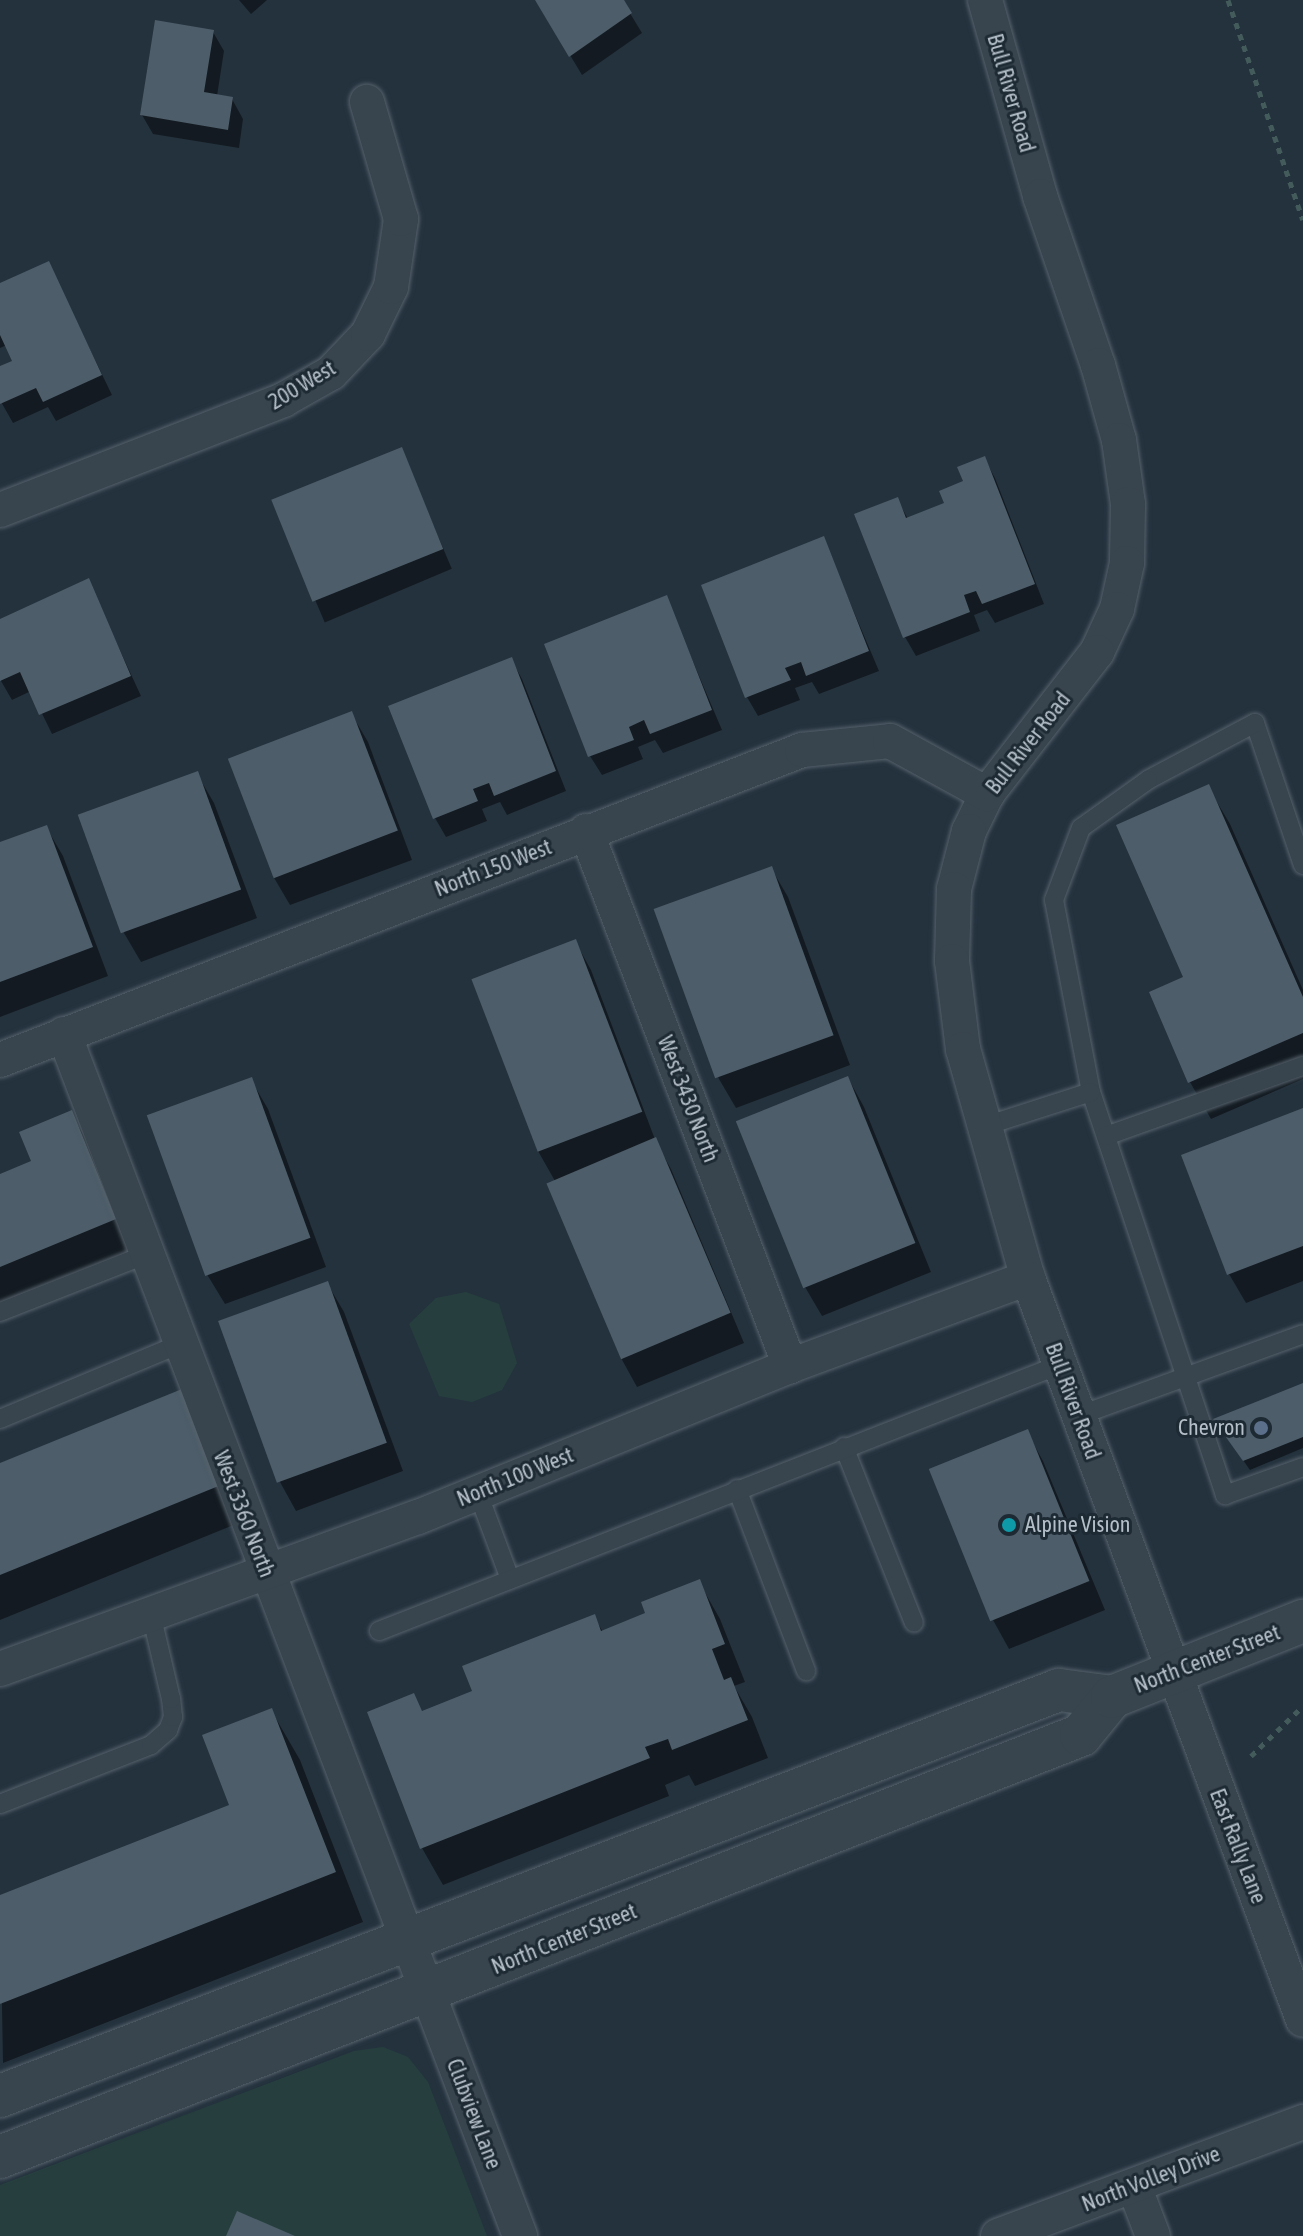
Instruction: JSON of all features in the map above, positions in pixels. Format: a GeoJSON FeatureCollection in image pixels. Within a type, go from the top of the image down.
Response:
{"type":"FeatureCollection","features":[{"type":"Feature","properties":{"kind":"street","name":"Bull River Road"},"geometry":{"type":"LineString","coordinates":[[985,0],[1040,196],[1098,365],[1119,440],[1128,504],[1127,563],[1117,609],[1097,652],[987,794],[969,831],[954,889],[952,961],[963,1049],[982,1127],[1028,1278],[1173,1672]]}},
{"type":"Feature","properties":{"kind":"street","name":"200 West"},"geometry":{"type":"LineString","coordinates":[[0,510],[283,400],[331,373],[368,334],[391,287],[401,219],[367,102]]}},
{"type":"Feature","properties":{"kind":"street","name":"North 150 West"},"geometry":{"type":"LineString","coordinates":[[0,1060],[802,750],[890,741],[987,794]]}},
{"type":"Feature","properties":{"kind":"street","name":"West 3430 North"},"geometry":{"type":"LineString","coordinates":[[586,831],[790,1366]]}},
{"type":"Feature","properties":{"kind":"street","name":"West 3360 North"},"geometry":{"type":"LineString","coordinates":[[64,1034],[428,1992]]}},
{"type":"Feature","properties":{"kind":"street","name":"North 100 West"},"geometry":{"type":"LineString","coordinates":[[0,1669],[478,1493],[790,1366],[1028,1278]]}},
{"type":"Feature","properties":{"kind":"street","name":"North Center Street"},"geometry":{"type":"LineString","coordinates":[[0,2157],[1081,1735],[1112,1697],[1303,1621]]}},
{"type":"Feature","properties":{"kind":"street","name":"East Rally Lane"},"geometry":{"type":"LineString","coordinates":[[1173,1672],[1303,2020]]}},
{"type":"Feature","properties":{"kind":"street","name":"North Center Street"},"geometry":{"type":"LineString","coordinates":[[0,2096],[1059,1690],[1112,1697]]}},
{"type":"Feature","properties":{"kind":"street","name":"Clubview Lane"},"geometry":{"type":"LineString","coordinates":[[428,1992],[520,2236]]}},
{"type":"Feature","properties":{"kind":"street","name":"North Volley Drive"},"geometry":{"type":"LineString","coordinates":[[998,2236],[1303,2122]]}},
{"type":"Feature","properties":{"kind":"street"},"geometry":{"type":"LineString","coordinates":[[1134,2186],[1153,2236]]}},
{"type":"Feature","properties":{"kind":"lane"},"geometry":{"type":"LineString","coordinates":[[1303,865],[1255,723],[1148,780],[1081,828],[1054,900],[1091,1092],[1225,1495],[1303,1467]]}},
{"type":"Feature","properties":{"kind":"lane"},"geometry":{"type":"LineString","coordinates":[[1106,1136],[1303,1066]]}},
{"type":"Feature","properties":{"kind":"lane"},"geometry":{"type":"LineString","coordinates":[[982,1127],[1091,1092]]}},
{"type":"Feature","properties":{"kind":"lane"},"geometry":{"type":"LineString","coordinates":[[0,1312],[147,1254]]}},
{"type":"Feature","properties":{"kind":"lane"},"geometry":{"type":"LineString","coordinates":[[1078,1416],[1303,1334]]}},
{"type":"Feature","properties":{"kind":"lane"},"geometry":{"type":"LineString","coordinates":[[0,1419],[180,1344]]}},
{"type":"Feature","properties":{"kind":"lane"},"geometry":{"type":"LineString","coordinates":[[379,1631],[1059,1365]]}},
{"type":"Feature","properties":{"kind":"lane"},"geometry":{"type":"LineString","coordinates":[[844,1447],[914,1623]]}},
{"type":"Feature","properties":{"kind":"lane"},"geometry":{"type":"LineString","coordinates":[[737,1489],[806,1671]]}},
{"type":"Feature","properties":{"kind":"lane"},"geometry":{"type":"LineString","coordinates":[[478,1493],[510,1579]]}},
{"type":"Feature","properties":{"kind":"lane"},"geometry":{"type":"LineString","coordinates":[[0,1804],[151,1745],[168,1730],[173,1717],[171,1699],[151,1614]]}},
{"type":"Feature","properties":{"kind":"path"},"geometry":{"type":"LineString","coordinates":[[1228,0],[1303,220]]}},
{"type":"Feature","properties":{"kind":"path"},"geometry":{"type":"LineString","coordinates":[[1251,1756],[1303,1706]]}},
{"type":"Feature","properties":{"kind":"green space"},"geometry":{"type":"Polygon","coordinates":[[[466,1292],[499,1304],[517,1363],[502,1390],[472,1402],[439,1396],[409,1324],[436,1298],[466,1292]]]}},
{"type":"Feature","properties":{"kind":"green space"},"geometry":{"type":"Polygon","coordinates":[[[383,2047],[408,2057],[428,2082],[487,2236],[0,2236],[0,2185],[354,2051],[383,2047]]]}},
{"type":"Feature","properties":{"kind":"building"},"geometry":{"type":"Polygon","coordinates":[[[535,0],[624,0],[632,13],[569,57],[535,0]]]}},
{"type":"Feature","properties":{"kind":"building"},"geometry":{"type":"Polygon","coordinates":[[[155,20],[214,30],[204,92],[233,97],[228,130],[140,115],[155,20]]]}},
{"type":"Feature","properties":{"kind":"building"},"geometry":{"type":"Polygon","coordinates":[[[49,261],[102,375],[43,402],[36,388],[0,404],[0,366],[12,361],[0,335],[0,283],[49,261]]]}},
{"type":"Feature","properties":{"kind":"building"},"geometry":{"type":"Polygon","coordinates":[[[402,447],[443,549],[312,602],[271,500],[402,447]]]}},
{"type":"Feature","properties":{"kind":"building"},"geometry":{"type":"Polygon","coordinates":[[[985,456],[1035,584],[982,604],[976,591],[964,595],[970,612],[903,638],[854,514],[898,497],[906,518],[944,503],[939,491],[963,481],[957,467],[985,456]]]}},
{"type":"Feature","properties":{"kind":"building"},"geometry":{"type":"Polygon","coordinates":[[[824,536],[869,651],[806,676],[801,662],[785,668],[791,680],[745,698],[701,585],[824,536]]]}},
{"type":"Feature","properties":{"kind":"building"},"geometry":{"type":"Polygon","coordinates":[[[89,578],[131,676],[39,715],[20,672],[0,681],[0,619],[89,578]]]}},
{"type":"Feature","properties":{"kind":"building"},"geometry":{"type":"Polygon","coordinates":[[[667,595],[712,710],[650,734],[644,720],[629,727],[634,740],[588,757],[544,644],[667,595]]]}},
{"type":"Feature","properties":{"kind":"building"},"geometry":{"type":"Polygon","coordinates":[[[512,657],[556,771],[494,796],[489,783],[473,789],[478,801],[433,819],[388,706],[512,657]]]}},
{"type":"Feature","properties":{"kind":"building"},"geometry":{"type":"Polygon","coordinates":[[[352,711],[398,830],[274,878],[228,759],[352,711]]]}},
{"type":"Feature","properties":{"kind":"building"},"geometry":{"type":"Polygon","coordinates":[[[198,771],[241,889],[121,933],[78,815],[198,771]]]}},
{"type":"Feature","properties":{"kind":"building"},"geometry":{"type":"Polygon","coordinates":[[[1209,784],[1303,997],[1303,1033],[1188,1083],[1149,992],[1183,977],[1116,825],[1209,784]]]}},
{"type":"Feature","properties":{"kind":"building"},"geometry":{"type":"Polygon","coordinates":[[[47,825],[93,947],[0,982],[0,842],[47,825]]]}},
{"type":"Feature","properties":{"kind":"building"},"geometry":{"type":"Polygon","coordinates":[[[772,866],[834,1035],[715,1078],[654,909],[772,866]]]}},
{"type":"Feature","properties":{"kind":"building"},"geometry":{"type":"Polygon","coordinates":[[[576,939],[642,1112],[538,1152],[471,979],[576,939]]]}},
{"type":"Feature","properties":{"kind":"building"},"geometry":{"type":"Polygon","coordinates":[[[848,1076],[915,1243],[803,1288],[736,1121],[848,1076]]]}},
{"type":"Feature","properties":{"kind":"building"},"geometry":{"type":"Polygon","coordinates":[[[252,1077],[310,1238],[205,1276],[147,1115],[252,1077]]]}},
{"type":"Feature","properties":{"kind":"building"},"geometry":{"type":"Polygon","coordinates":[[[1303,1108],[1303,1246],[1227,1275],[1181,1155],[1303,1108]]]}},
{"type":"Feature","properties":{"kind":"building"},"geometry":{"type":"Polygon","coordinates":[[[72,1110],[116,1219],[0,1267],[0,1174],[31,1161],[19,1132],[72,1110]]]}},
{"type":"Feature","properties":{"kind":"building"},"geometry":{"type":"Polygon","coordinates":[[[656,1137],[731,1313],[621,1359],[546,1183],[656,1137]]]}},
{"type":"Feature","properties":{"kind":"building"},"geometry":{"type":"Polygon","coordinates":[[[328,1281],[387,1443],[277,1483],[218,1321],[328,1281]]]}},
{"type":"Feature","properties":{"kind":"building","name":"Chevron"},"geometry":{"type":"Polygon","coordinates":[[[1303,1383],[1303,1437],[1243,1461],[1213,1419],[1303,1383]]]}},
{"type":"Feature","properties":{"kind":"building"},"geometry":{"type":"Polygon","coordinates":[[[182,1389],[221,1485],[0,1575],[0,1463],[182,1389]]]}},
{"type":"Feature","properties":{"kind":"building","name":"Alpine Vision"},"geometry":{"type":"Polygon","coordinates":[[[1028,1429],[1089,1581],[990,1621],[929,1469],[1028,1429]]]}},
{"type":"Feature","properties":{"kind":"building"},"geometry":{"type":"Polygon","coordinates":[[[700,1579],[725,1644],[712,1649],[724,1680],[731,1677],[748,1720],[672,1750],[668,1739],[645,1747],[650,1758],[420,1849],[367,1712],[414,1693],[422,1711],[472,1691],[462,1666],[595,1614],[601,1631],[645,1613],[641,1602],[700,1579]]]}},
{"type":"Feature","properties":{"kind":"building"},"geometry":{"type":"Polygon","coordinates":[[[272,1708],[336,1872],[0,2004],[0,1895],[229,1805],[202,1735],[272,1708]]]}},
{"type":"Feature","properties":{"kind":"building"},"geometry":{"type":"Polygon","coordinates":[[[237,2211],[295,2236],[226,2236],[237,2211]]]}},
{"type":"Feature","properties":{"kind":"place","name":"Chevron"},"geometry":{"type":"Point","coordinates":[1261,1428]}},
{"type":"Feature","properties":{"kind":"place","name":"Alpine Vision"},"geometry":{"type":"Point","coordinates":[1009,1525]}}]}
